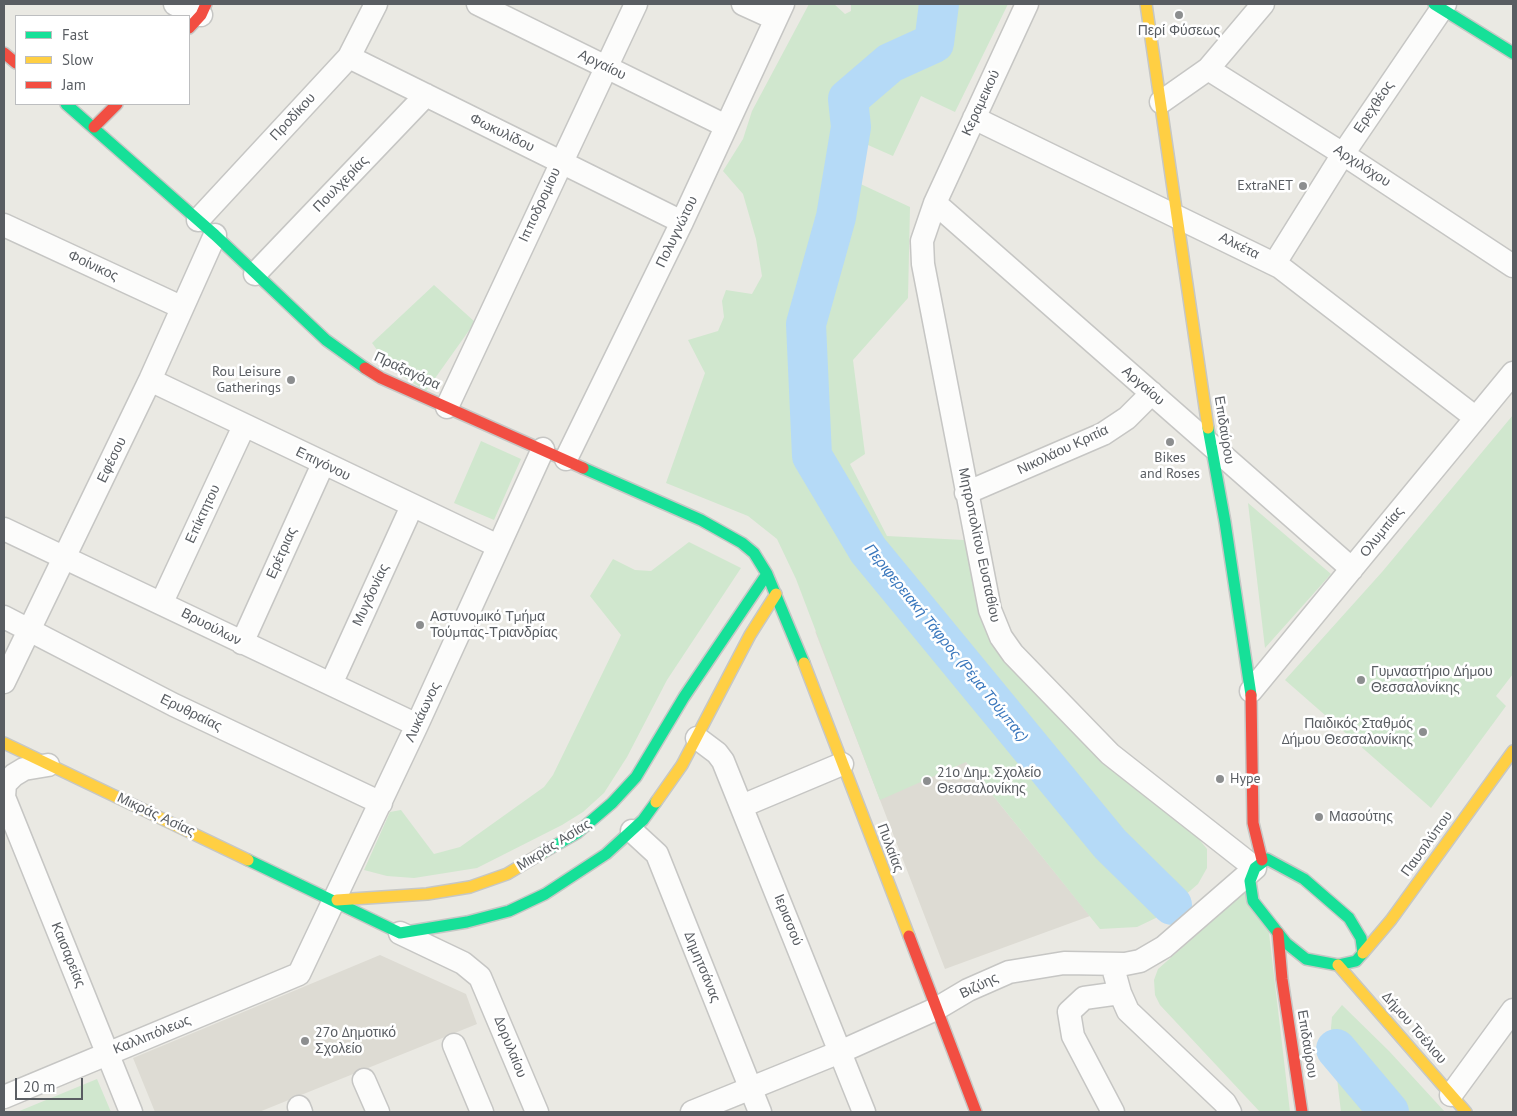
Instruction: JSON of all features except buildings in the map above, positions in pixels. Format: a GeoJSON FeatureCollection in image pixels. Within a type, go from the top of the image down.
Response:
{"type":"FeatureCollection","features":[{"type":"Feature","properties":{"kind":"street"},"geometry":{"type":"LineString","coordinates":[[176,4],[199,16]]}},
{"type":"Feature","properties":{"kind":"street","name":"Προδίκου"},"geometry":{"type":"LineString","coordinates":[[198,220],[349,57],[376,4]]}},
{"type":"Feature","properties":{"kind":"street","name":"Ιπποδρομίου"},"geometry":{"type":"LineString","coordinates":[[447,407],[560,162],[636,4]]}},
{"type":"Feature","properties":{"kind":"street"},"geometry":{"type":"LineString","coordinates":[[743,4],[779,12]]}},
{"type":"Feature","properties":{"kind":"street","name":"Κεραμεικού"},"geometry":{"type":"LineString","coordinates":[[935,203],[1027,4]]}},
{"type":"Feature","properties":{"kind":"street","name":"Επιδαύρου"},"geometry":{"type":"LineString","coordinates":[[1146,4],[1210,444],[1225,522],[1251,691],[1253,823],[1259,864]]}},
{"type":"Feature","properties":{"kind":"street"},"geometry":{"type":"LineString","coordinates":[[1161,102],[1208,69],[1263,4]]}},
{"type":"Feature","properties":{"kind":"street","name":"Αργαίου"},"geometry":{"type":"LineString","coordinates":[[482,5],[726,126]]}},
{"type":"Feature","properties":{"kind":"street"},"geometry":{"type":"LineString","coordinates":[[1440,5],[1513,53]]}},
{"type":"Feature","properties":{"kind":"street","name":"Ερεχθέος"},"geometry":{"type":"LineString","coordinates":[[1275,263],[1440,5]]}},
{"type":"Feature","properties":{"kind":"street","name":"Πολυγνώτου"},"geometry":{"type":"LineString","coordinates":[[566,459],[682,222],[779,12]]}},
{"type":"Feature","properties":{"kind":"street"},"geometry":{"type":"LineString","coordinates":[[4,53],[15,62]]}},
{"type":"Feature","properties":{"kind":"street","name":"Φωκυλίδου"},"geometry":{"type":"LineString","coordinates":[[349,57],[682,222]]}},
{"type":"Feature","properties":{"kind":"street","name":"Αρχιλόχου"},"geometry":{"type":"LineString","coordinates":[[1208,69],[1343,154],[1513,266]]}},
{"type":"Feature","properties":{"kind":"street","name":"Πουλχερίας"},"geometry":{"type":"LineString","coordinates":[[256,274],[426,95]]}},
{"type":"Feature","properties":{"kind":"street","name":"Πραξαγόρα"},"geometry":{"type":"LineString","coordinates":[[67,105],[215,235],[326,340],[351,360],[381,378],[566,459],[728,535],[749,548],[759,558],[776,594]]}},
{"type":"Feature","properties":{"kind":"street"},"geometry":{"type":"LineString","coordinates":[[94,128],[116,105]]}},
{"type":"Feature","properties":{"kind":"street","name":"Αλκέτα"},"geometry":{"type":"LineString","coordinates":[[974,118],[1275,263],[1476,418]]}},
{"type":"Feature","properties":{"kind":"street","name":"Αργαίου"},"geometry":{"type":"LineString","coordinates":[[935,203],[1352,569]]}},
{"type":"Feature","properties":{"kind":"street","name":"Μητροπολίτου Ευσταθίου"},"geometry":{"type":"LineString","coordinates":[[935,203],[926,226],[922,257],[990,610],[1007,646],[1110,754],[1259,864]]}},
{"type":"Feature","properties":{"kind":"street","name":"Φοίνικος"},"geometry":{"type":"LineString","coordinates":[[4,225],[181,307]]}},
{"type":"Feature","properties":{"kind":"street","name":"Εφέσου"},"geometry":{"type":"LineString","coordinates":[[4,682],[150,380],[181,307],[215,235]]}},
{"type":"Feature","properties":{"kind":"street","name":"Ολυμπίας"},"geometry":{"type":"LineString","coordinates":[[1251,691],[1513,372]]}},
{"type":"Feature","properties":{"kind":"street","name":"Επιγόνου"},"geometry":{"type":"LineString","coordinates":[[150,380],[498,546]]}},
{"type":"Feature","properties":{"kind":"street","name":"Νικολάου Κριτία"},"geometry":{"type":"LineString","coordinates":[[966,493],[1103,434],[1127,418],[1152,393]]}},
{"type":"Feature","properties":{"kind":"street","name":"Επίκτητου"},"geometry":{"type":"LineString","coordinates":[[162,602],[244,426]]}},
{"type":"Feature","properties":{"kind":"street","name":"Λυκάωνος"},"geometry":{"type":"LineString","coordinates":[[299,974],[381,803],[543,449]]}},
{"type":"Feature","properties":{"kind":"street","name":"Ερέτριας"},"geometry":{"type":"LineString","coordinates":[[242,642],[323,464]]}},
{"type":"Feature","properties":{"kind":"street","name":"Μυγδονίας"},"geometry":{"type":"LineString","coordinates":[[330,684],[412,506]]}},
{"type":"Feature","properties":{"kind":"street","name":"Βρυούλων"},"geometry":{"type":"LineString","coordinates":[[4,529],[162,602],[417,725]]}},
{"type":"Feature","properties":{"kind":"street","name":"Μικράς Ασίας"},"geometry":{"type":"LineString","coordinates":[[335,900],[427,894],[470,887],[507,874],[577,834],[612,803],[641,770],[689,689],[767,574]]}},
{"type":"Feature","properties":{"kind":"street"},"geometry":{"type":"LineString","coordinates":[[400,933],[468,922],[526,905],[589,866],[632,831],[660,798],[696,738],[745,643],[776,594]]}},
{"type":"Feature","properties":{"kind":"street","name":"Πυλαίας"},"geometry":{"type":"LineString","coordinates":[[776,594],[976,1112]]}},
{"type":"Feature","properties":{"kind":"street","name":"Ερυθραίας"},"geometry":{"type":"LineString","coordinates":[[4,617],[174,705],[381,803]]}},
{"type":"Feature","properties":{"kind":"street","name":"Ιερισσού"},"geometry":{"type":"LineString","coordinates":[[696,738],[720,757],[742,806],[864,1112]]}},
{"type":"Feature","properties":{"kind":"street","name":"Μικράς Ασίας"},"geometry":{"type":"LineString","coordinates":[[4,743],[335,900],[469,967],[483,981]]}},
{"type":"Feature","properties":{"kind":"street","name":"Παυσιλύπου"},"geometry":{"type":"LineString","coordinates":[[1364,953],[1392,920],[1513,751]]}},
{"type":"Feature","properties":{"kind":"street"},"geometry":{"type":"LineString","coordinates":[[742,806],[842,764]]}},
{"type":"Feature","properties":{"kind":"street","name":"Καισαρείας"},"geometry":{"type":"LineString","coordinates":[[48,765],[24,770],[14,775],[5,784],[4,797],[131,1112]]}},
{"type":"Feature","properties":{"kind":"street","name":"Δημητσάνας"},"geometry":{"type":"LineString","coordinates":[[632,831],[657,854],[760,1112]]}},
{"type":"Feature","properties":{"kind":"street"},"geometry":{"type":"LineString","coordinates":[[1267,859],[1304,879],[1349,918],[1361,938],[1364,953],[1356,961],[1338,965],[1306,959],[1286,943],[1253,901],[1250,881],[1259,864],[1267,859]]}},
{"type":"Feature","properties":{"kind":"street","name":"Βιζύης"},"geometry":{"type":"LineString","coordinates":[[692,1112],[840,1052],[936,1009],[968,990],[1018,969],[1064,963],[1112,964],[1140,961],[1164,947],[1259,864]]}},
{"type":"Feature","properties":{"kind":"street","name":"Επιδαύρου"},"geometry":{"type":"LineString","coordinates":[[1278,933],[1282,980],[1302,1112]]}},
{"type":"Feature","properties":{"kind":"street"},"geometry":{"type":"LineString","coordinates":[[1282,980],[1290,966],[1303,956]]}},
{"type":"Feature","properties":{"kind":"street"},"geometry":{"type":"LineString","coordinates":[[1112,964],[1128,1011],[1225,1103],[1230,1112]]}},
{"type":"Feature","properties":{"kind":"street","name":"Δήμου Τσέλιου"},"geometry":{"type":"LineString","coordinates":[[1338,965],[1466,1112]]}},
{"type":"Feature","properties":{"kind":"street","name":"Καλλιπόλεως"},"geometry":{"type":"LineString","coordinates":[[4,1097],[299,974]]}},
{"type":"Feature","properties":{"kind":"street","name":"Δορυλαίου"},"geometry":{"type":"LineString","coordinates":[[483,981],[537,1112]]}},
{"type":"Feature","properties":{"kind":"street"},"geometry":{"type":"LineString","coordinates":[[1113,1112],[1073,1036],[1069,1012],[1084,998],[1120,992]]}},
{"type":"Feature","properties":{"kind":"street"},"geometry":{"type":"LineString","coordinates":[[1451,1095],[1513,1010]]}},
{"type":"Feature","properties":{"kind":"street"},"geometry":{"type":"LineString","coordinates":[[454,1045],[482,1112]]}},
{"type":"Feature","properties":{"kind":"street"},"geometry":{"type":"LineString","coordinates":[[364,1080],[378,1112]]}},
{"type":"Feature","properties":{"kind":"shaded area","name":"21ο Δημ. Σχολείο Θεσσαλονίκης"},"geometry":{"type":"Polygon","coordinates":[[[815,631],[966,762],[1090,916],[945,969],[815,631]]]}},
{"type":"Feature","properties":{"kind":"shaded area","name":"27ο Δημοτικό Σχολείο"},"geometry":{"type":"Polygon","coordinates":[[[380,955],[466,994],[477,1024],[259,1112],[155,1112],[133,1058],[380,955]]]}},
{"type":"Feature","properties":{"kind":"green space"},"geometry":{"type":"Polygon","coordinates":[[[809,4],[834,4],[845,14],[851,11],[851,4],[1008,4],[955,112],[921,96],[893,156],[868,145],[852,180],[910,207],[908,298],[853,360],[865,454],[850,464],[887,536],[964,540],[985,619],[1107,763],[1198,838],[1207,849],[1207,868],[1198,884],[1162,915],[1137,927],[1100,929],[966,762],[880,800],[796,579],[777,539],[748,516],[666,483],[705,373],[688,340],[718,331],[724,317],[722,301],[726,290],[752,294],[762,276],[756,239],[743,194],[723,171],[743,139],[752,111],[809,4]]]}},
{"type":"Feature","properties":{"kind":"green space"},"geometry":{"type":"Polygon","coordinates":[[[434,285],[475,322],[426,391],[391,369],[372,343],[434,285]]]}},
{"type":"Feature","properties":{"kind":"green space"},"geometry":{"type":"Polygon","coordinates":[[[1513,415],[1513,674],[1496,696],[1506,706],[1431,808],[1285,680],[1382,572],[1513,415]]]}},
{"type":"Feature","properties":{"kind":"green space"},"geometry":{"type":"Polygon","coordinates":[[[481,441],[521,459],[494,520],[454,503],[481,441]]]}},
{"type":"Feature","properties":{"kind":"green space"},"geometry":{"type":"Polygon","coordinates":[[[1248,503],[1331,574],[1265,648],[1248,503]]]}},
{"type":"Feature","properties":{"kind":"green space"},"geometry":{"type":"Polygon","coordinates":[[[689,542],[741,568],[667,680],[627,757],[604,793],[583,812],[562,825],[477,868],[414,878],[387,876],[364,870],[390,812],[401,810],[434,854],[460,847],[544,787],[553,775],[621,635],[590,596],[613,559],[635,570],[651,571],[689,542]]]}},
{"type":"Feature","properties":{"kind":"green space"},"geometry":{"type":"Polygon","coordinates":[[[1244,893],[1267,916],[1290,1112],[1260,1112],[1160,1005],[1155,995],[1154,980],[1158,969],[1244,893]]]}},
{"type":"Feature","properties":{"kind":"green space"},"geometry":{"type":"Polygon","coordinates":[[[1342,1005],[1389,1051],[1445,1112],[1341,1112],[1331,1028],[1332,1017],[1342,1005]]]}},
{"type":"Feature","properties":{"kind":"green space"},"geometry":{"type":"Polygon","coordinates":[[[97,1079],[111,1112],[17,1112],[97,1079]]]}},
{"type":"Feature","properties":{"kind":"waterway","name":"Περιφερειακή Τάφρος (Ρέμα Τούμπας)"},"geometry":{"type":"LineString","coordinates":[[939,4],[934,43],[890,63],[848,99],[851,127],[836,217],[806,324],[812,456],[868,550],[1110,844],[1172,905]]}},
{"type":"Feature","properties":{"kind":"waterway","name":"Περιφερειακή Τάφρος (Ρέμα Τούμπας)"},"geometry":{"type":"LineString","coordinates":[[1336,1049],[1389,1112]]}},
{"type":"Feature","properties":{"kind":"traffic: fast"},"geometry":{"type":"LineString","coordinates":[[1434,4],[1513,53]]}},
{"type":"Feature","properties":{"kind":"traffic: fast"},"geometry":{"type":"LineString","coordinates":[[67,105],[215,235],[326,340],[365,368]]}},
{"type":"Feature","properties":{"kind":"traffic: fast"},"geometry":{"type":"LineString","coordinates":[[1208,428],[1225,522],[1251,695]]}},
{"type":"Feature","properties":{"kind":"traffic: fast"},"geometry":{"type":"LineString","coordinates":[[583,468],[701,520],[742,543],[754,553],[767,574],[804,663]]}},
{"type":"Feature","properties":{"kind":"traffic: fast"},"geometry":{"type":"LineString","coordinates":[[542,853],[577,833],[612,803],[636,777],[684,697],[767,574]]}},
{"type":"Feature","properties":{"kind":"traffic: fast"},"geometry":{"type":"LineString","coordinates":[[248,860],[400,933],[467,922],[509,911],[545,894],[606,854],[643,820],[656,802]]}},
{"type":"Feature","properties":{"kind":"traffic: fast"},"geometry":{"type":"LineString","coordinates":[[1267,859],[1304,879],[1349,918],[1361,938],[1363,953],[1356,961],[1338,965],[1306,959],[1286,943],[1253,901],[1250,881],[1255,868],[1267,859]]}},
{"type":"Feature","properties":{"kind":"traffic: slow"},"geometry":{"type":"LineString","coordinates":[[1146,4],[1208,428]]}},
{"type":"Feature","properties":{"kind":"traffic: slow"},"geometry":{"type":"LineString","coordinates":[[656,802],[682,765],[750,635],[776,594]]}},
{"type":"Feature","properties":{"kind":"traffic: slow"},"geometry":{"type":"LineString","coordinates":[[804,663],[909,936]]}},
{"type":"Feature","properties":{"kind":"traffic: slow"},"geometry":{"type":"LineString","coordinates":[[4,743],[248,860]]}},
{"type":"Feature","properties":{"kind":"traffic: slow"},"geometry":{"type":"LineString","coordinates":[[1363,953],[1391,920],[1513,751]]}},
{"type":"Feature","properties":{"kind":"traffic: slow"},"geometry":{"type":"LineString","coordinates":[[337,900],[427,894],[470,887],[507,874],[542,853]]}},
{"type":"Feature","properties":{"kind":"traffic: slow"},"geometry":{"type":"LineString","coordinates":[[1338,965],[1466,1112]]}},
{"type":"Feature","properties":{"kind":"traffic: jam"},"geometry":{"type":"LineString","coordinates":[[190,27],[201,15],[206,4]]}},
{"type":"Feature","properties":{"kind":"traffic: jam"},"geometry":{"type":"LineString","coordinates":[[4,53],[15,62]]}},
{"type":"Feature","properties":{"kind":"traffic: jam"},"geometry":{"type":"LineString","coordinates":[[94,127],[116,105]]}},
{"type":"Feature","properties":{"kind":"traffic: jam"},"geometry":{"type":"LineString","coordinates":[[365,368],[381,378],[583,468]]}},
{"type":"Feature","properties":{"kind":"traffic: jam"},"geometry":{"type":"LineString","coordinates":[[1251,695],[1253,823],[1262,860]]}},
{"type":"Feature","properties":{"kind":"traffic: jam"},"geometry":{"type":"LineString","coordinates":[[1278,933],[1282,979],[1302,1112]]}},
{"type":"Feature","properties":{"kind":"traffic: jam"},"geometry":{"type":"LineString","coordinates":[[909,936],[976,1112]]}},
{"type":"Feature","properties":{"kind":"place","name":"Περί Φύσεως"},"geometry":{"type":"Point","coordinates":[1179,15]}},
{"type":"Feature","properties":{"kind":"place","name":"ExtraNET"},"geometry":{"type":"Point","coordinates":[1303,186]}},
{"type":"Feature","properties":{"kind":"place","name":"Rou Leisure Gatherings"},"geometry":{"type":"Point","coordinates":[291,380]}},
{"type":"Feature","properties":{"kind":"place","name":"Bikes and Roses"},"geometry":{"type":"Point","coordinates":[1170,442]}},
{"type":"Feature","properties":{"kind":"place","name":"Αστυνομικό Τμήμα Τούμπας-Τριανδρίας"},"geometry":{"type":"Point","coordinates":[420,625]}},
{"type":"Feature","properties":{"kind":"place","name":"Γυμναστήριο Δήμου Θεσσαλονίκης"},"geometry":{"type":"Point","coordinates":[1361,680]}},
{"type":"Feature","properties":{"kind":"place","name":"Παιδικός Σταθμός Δήμου Θεσσαλονίκης"},"geometry":{"type":"Point","coordinates":[1423,732]}},
{"type":"Feature","properties":{"kind":"place","name":"Hype"},"geometry":{"type":"Point","coordinates":[1220,779]}},
{"type":"Feature","properties":{"kind":"place","name":"21ο Δημ. Σχολείο Θεσσαλονίκης"},"geometry":{"type":"Point","coordinates":[927,781]}},
{"type":"Feature","properties":{"kind":"place","name":"Μασούτης"},"geometry":{"type":"Point","coordinates":[1319,817]}},
{"type":"Feature","properties":{"kind":"place","name":"27ο Δημοτικό Σχολείο"},"geometry":{"type":"Point","coordinates":[305,1041]}}]}
